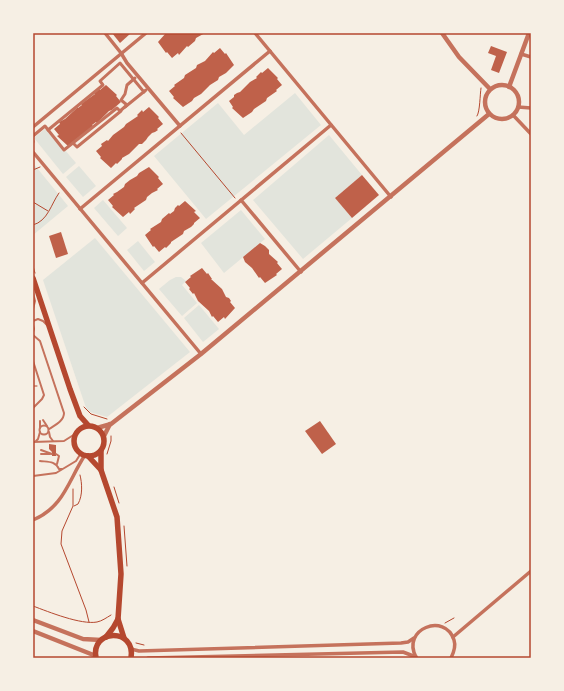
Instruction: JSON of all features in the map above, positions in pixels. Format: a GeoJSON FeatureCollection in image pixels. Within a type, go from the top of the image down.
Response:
{"type":"FeatureCollection","features":[{"type":"Feature","properties":{"kind":"main road"},"geometry":{"type":"LineString","coordinates":[[34,276],[49,329],[80,416],[88,425],[98,428],[104,436],[101,451],[102,470],[117,517],[120,574],[118,619],[124,638]]}},
{"type":"Feature","properties":{"kind":"main road"},"geometry":{"type":"LineString","coordinates":[[79,429],[80,416]]}},
{"type":"Feature","properties":{"kind":"main road"},"geometry":{"type":"LineString","coordinates":[[88,425],[79,429],[75,434],[74,445],[102,470]]}},
{"type":"Feature","properties":{"kind":"main road"},"geometry":{"type":"LineString","coordinates":[[84,455],[93,456],[101,451]]}},
{"type":"Feature","properties":{"kind":"main road"},"geometry":{"type":"LineString","coordinates":[[96,657],[98,644],[113,628],[118,619]]}},
{"type":"Feature","properties":{"kind":"main road"},"geometry":{"type":"LineString","coordinates":[[104,638],[115,635],[124,638],[129,643],[131,658]]}},
{"type":"Feature","properties":{"kind":"street"},"geometry":{"type":"LineString","coordinates":[[105,33],[178,127]]}},
{"type":"Feature","properties":{"kind":"street"},"geometry":{"type":"LineString","coordinates":[[33,127],[146,33]]}},
{"type":"Feature","properties":{"kind":"street"},"geometry":{"type":"LineString","coordinates":[[255,33],[391,196]]}},
{"type":"Feature","properties":{"kind":"street"},"geometry":{"type":"LineString","coordinates":[[442,33],[459,57],[490,89]]}},
{"type":"Feature","properties":{"kind":"street"},"geometry":{"type":"LineString","coordinates":[[509,87],[529,33]]}},
{"type":"Feature","properties":{"kind":"street"},"geometry":{"type":"LineString","coordinates":[[80,209],[270,51]]}},
{"type":"Feature","properties":{"kind":"street"},"geometry":{"type":"LineString","coordinates":[[521,54],[531,57]]}},
{"type":"Feature","properties":{"kind":"street"},"geometry":{"type":"LineString","coordinates":[[48,130],[102,85],[100,81],[120,63],[145,91],[77,147],[73,143]]}},
{"type":"Feature","properties":{"kind":"street"},"geometry":{"type":"LineString","coordinates":[[33,136],[45,126],[64,150],[117,108],[120,111],[126,106],[121,100],[125,94],[127,85],[134,79]]}},
{"type":"Feature","properties":{"kind":"street"},"geometry":{"type":"LineString","coordinates":[[500,85],[509,87],[518,95],[518,107],[514,115],[505,119],[499,119],[489,114],[485,104],[485,99],[490,89],[500,85]]}},
{"type":"Feature","properties":{"kind":"street"},"geometry":{"type":"LineString","coordinates":[[518,107],[531,108]]}},
{"type":"Feature","properties":{"kind":"street"},"geometry":{"type":"LineString","coordinates":[[98,428],[110,424],[201,354],[489,114]]}},
{"type":"Feature","properties":{"kind":"street"},"geometry":{"type":"LineString","coordinates":[[514,115],[531,134]]}},
{"type":"Feature","properties":{"kind":"street"},"geometry":{"type":"LineString","coordinates":[[101,120],[105,124]]}},
{"type":"Feature","properties":{"kind":"street"},"geometry":{"type":"LineString","coordinates":[[142,283],[331,125]]}},
{"type":"Feature","properties":{"kind":"street"},"geometry":{"type":"LineString","coordinates":[[88,131],[92,135]]}},
{"type":"Feature","properties":{"kind":"street"},"geometry":{"type":"LineString","coordinates":[[33,152],[201,354]]}},
{"type":"Feature","properties":{"kind":"street"},"geometry":{"type":"LineString","coordinates":[[240,201],[301,272]]}},
{"type":"Feature","properties":{"kind":"street"},"geometry":{"type":"LineString","coordinates":[[104,436],[110,424]]}},
{"type":"Feature","properties":{"kind":"street"},"geometry":{"type":"LineString","coordinates":[[33,520],[48,512],[65,494],[84,455]]}},
{"type":"Feature","properties":{"kind":"street"},"geometry":{"type":"LineString","coordinates":[[453,637],[531,571]]}},
{"type":"Feature","properties":{"kind":"street"},"geometry":{"type":"LineString","coordinates":[[33,620],[83,639],[104,638]]}},
{"type":"Feature","properties":{"kind":"street"},"geometry":{"type":"LineString","coordinates":[[131,649],[139,651],[401,643],[408,642],[422,630],[433,626],[444,628],[453,637],[455,649],[452,657],[457,658]]}},
{"type":"Feature","properties":{"kind":"street"},"geometry":{"type":"LineString","coordinates":[[33,631],[96,657]]}},
{"type":"Feature","properties":{"kind":"street"},"geometry":{"type":"LineString","coordinates":[[414,638],[413,647],[416,658]]}},
{"type":"Feature","properties":{"kind":"street"},"geometry":{"type":"LineString","coordinates":[[148,658],[403,652],[416,658]]}},
{"type":"Feature","properties":{"kind":"lane"},"geometry":{"type":"LineString","coordinates":[[33,293],[35,301],[33,309]]}},
{"type":"Feature","properties":{"kind":"lane"},"geometry":{"type":"LineString","coordinates":[[33,321],[36,319],[40,320],[44,322],[49,329]]}},
{"type":"Feature","properties":{"kind":"lane"},"geometry":{"type":"LineString","coordinates":[[33,325],[33,333],[40,341],[64,415],[62,420],[48,429],[45,434],[40,432]]}},
{"type":"Feature","properties":{"kind":"lane"},"geometry":{"type":"LineString","coordinates":[[33,362],[44,395],[33,408]]}},
{"type":"Feature","properties":{"kind":"lane"},"geometry":{"type":"LineString","coordinates":[[34,442],[38,439],[42,421],[48,429],[50,437],[54,442]]}},
{"type":"Feature","properties":{"kind":"lane"},"geometry":{"type":"LineString","coordinates":[[40,428],[43,425],[48,429]]}},
{"type":"Feature","properties":{"kind":"lane"},"geometry":{"type":"LineString","coordinates":[[34,442],[64,441],[75,434]]}},
{"type":"Feature","properties":{"kind":"lane"},"geometry":{"type":"LineString","coordinates":[[41,450],[52,454],[41,454]]}},
{"type":"Feature","properties":{"kind":"lane"},"geometry":{"type":"LineString","coordinates":[[56,454],[59,456],[57,463],[58,466]]}},
{"type":"Feature","properties":{"kind":"lane"},"geometry":{"type":"LineString","coordinates":[[33,476],[56,473],[84,455]]}},
{"type":"Feature","properties":{"kind":"lane"},"geometry":{"type":"LineString","coordinates":[[40,461],[53,462],[59,469],[62,469]]}},
{"type":"Feature","properties":{"kind":"path"},"geometry":{"type":"LineString","coordinates":[[178,127],[240,201]]}},
{"type":"Feature","properties":{"kind":"path"},"geometry":{"type":"LineString","coordinates":[[33,170],[43,164]]}},
{"type":"Feature","properties":{"kind":"path"},"geometry":{"type":"LineString","coordinates":[[33,225],[40,222],[49,212],[58,193],[64,189]]}},
{"type":"Feature","properties":{"kind":"path"},"geometry":{"type":"LineString","coordinates":[[33,202],[49,212]]}},
{"type":"Feature","properties":{"kind":"path"},"geometry":{"type":"LineString","coordinates":[[33,266],[34,276]]}},
{"type":"Feature","properties":{"kind":"path"},"geometry":{"type":"LineString","coordinates":[[82,405],[91,414],[108,419],[110,424]]}},
{"type":"Feature","properties":{"kind":"path"},"geometry":{"type":"LineString","coordinates":[[106,457],[108,453]]}},
{"type":"Feature","properties":{"kind":"path"},"geometry":{"type":"LineString","coordinates":[[73,506],[78,504],[81,497],[81,478],[76,470]]}},
{"type":"Feature","properties":{"kind":"path"},"geometry":{"type":"LineString","coordinates":[[69,484],[73,489],[73,506],[61,533],[61,544],[90,622]]}},
{"type":"Feature","properties":{"kind":"path"},"geometry":{"type":"LineString","coordinates":[[113,485],[119,504]]}},
{"type":"Feature","properties":{"kind":"path"},"geometry":{"type":"LineString","coordinates":[[124,523],[127,570]]}},
{"type":"Feature","properties":{"kind":"path"},"geometry":{"type":"LineString","coordinates":[[33,606],[78,621],[90,622],[103,620],[111,615]]}},
{"type":"Feature","properties":{"kind":"path"},"geometry":{"type":"LineString","coordinates":[[134,642],[140,645],[148,646]]}},
{"type":"Feature","properties":{"kind":"shaded area"},"geometry":{"type":"Polygon","coordinates":[[[295,93],[321,125],[206,219],[154,156],[218,103],[244,135],[295,93]]]}},
{"type":"Feature","properties":{"kind":"shaded area"},"geometry":{"type":"Polygon","coordinates":[[[46,128],[76,163],[63,174],[34,138],[46,128]]]}},
{"type":"Feature","properties":{"kind":"shaded area"},"geometry":{"type":"Polygon","coordinates":[[[329,135],[362,175],[335,198],[352,218],[303,259],[253,200],[329,135]]]}},
{"type":"Feature","properties":{"kind":"shaded area"},"geometry":{"type":"Polygon","coordinates":[[[33,163],[68,206],[33,235],[33,163]]]}},
{"type":"Feature","properties":{"kind":"shaded area"},"geometry":{"type":"Polygon","coordinates":[[[79,166],[96,186],[83,197],[66,177],[79,166]]]}},
{"type":"Feature","properties":{"kind":"shaded area"},"geometry":{"type":"Polygon","coordinates":[[[103,200],[127,228],[118,236],[94,208],[103,200]]]}},
{"type":"Feature","properties":{"kind":"shaded area"},"geometry":{"type":"Polygon","coordinates":[[[241,210],[265,239],[224,273],[201,243],[241,210]]]}},
{"type":"Feature","properties":{"kind":"shaded area"},"geometry":{"type":"Polygon","coordinates":[[[95,238],[190,352],[107,417],[90,412],[86,408],[43,280],[95,238]]]}},
{"type":"Feature","properties":{"kind":"shaded area"},"geometry":{"type":"Polygon","coordinates":[[[138,241],[155,262],[144,271],[127,250],[138,241]]]}},
{"type":"Feature","properties":{"kind":"shaded area"},"geometry":{"type":"Polygon","coordinates":[[[176,277],[181,277],[186,281],[182,285],[197,303],[182,316],[159,289],[176,277]]]}},
{"type":"Feature","properties":{"kind":"shaded area"},"geometry":{"type":"Polygon","coordinates":[[[199,305],[219,329],[203,342],[184,318],[199,305]]]}},
{"type":"Feature","properties":{"kind":"building"},"geometry":{"type":"Polygon","coordinates":[[[112,33],[131,33],[120,43],[112,33]]]}},
{"type":"Feature","properties":{"kind":"building"},"geometry":{"type":"Polygon","coordinates":[[[166,33],[205,33],[196,38],[195,41],[188,47],[187,46],[179,55],[178,53],[172,58],[167,52],[166,53],[158,42],[166,33]]]}},
{"type":"Feature","properties":{"kind":"building"},"geometry":{"type":"Polygon","coordinates":[[[491,46],[507,52],[499,73],[491,70],[496,56],[488,53],[491,46]]]}},
{"type":"Feature","properties":{"kind":"building"},"geometry":{"type":"Polygon","coordinates":[[[220,48],[225,54],[226,53],[234,65],[201,94],[183,107],[173,98],[174,97],[169,91],[175,86],[174,85],[184,78],[185,75],[220,48]]]}},
{"type":"Feature","properties":{"kind":"building"},"geometry":{"type":"Polygon","coordinates":[[[268,68],[278,78],[277,79],[282,85],[276,90],[277,91],[267,98],[266,101],[243,118],[232,108],[233,107],[229,101],[234,97],[234,95],[257,78],[256,77],[261,72],[262,73],[268,68]]]}},
{"type":"Feature","properties":{"kind":"building"},"geometry":{"type":"Polygon","coordinates":[[[106,85],[117,95],[116,96],[121,102],[68,146],[57,136],[59,135],[54,129],[60,124],[59,122],[65,119],[82,105],[81,104],[95,94],[94,93],[99,88],[100,90],[106,85]]]}},
{"type":"Feature","properties":{"kind":"building"},"geometry":{"type":"Polygon","coordinates":[[[149,107],[159,117],[158,118],[163,124],[142,144],[139,144],[111,168],[100,158],[101,157],[96,151],[102,146],[101,144],[107,140],[108,141],[126,124],[138,116],[137,115],[142,110],[143,112],[149,107]]]}},
{"type":"Feature","properties":{"kind":"building"},"geometry":{"type":"Polygon","coordinates":[[[149,167],[159,177],[158,178],[163,184],[157,189],[158,190],[147,197],[146,200],[134,208],[135,209],[130,214],[129,212],[123,217],[112,207],[113,206],[108,200],[114,195],[113,194],[124,187],[125,184],[149,167]]]}},
{"type":"Feature","properties":{"kind":"building"},"geometry":{"type":"Polygon","coordinates":[[[362,175],[379,195],[352,218],[335,198],[362,175]]]}},
{"type":"Feature","properties":{"kind":"building"},"geometry":{"type":"Polygon","coordinates":[[[185,201],[196,211],[194,212],[200,218],[191,227],[184,231],[183,234],[159,252],[154,246],[153,247],[145,235],[151,230],[150,229],[161,222],[162,219],[169,213],[170,214],[174,211],[178,205],[179,206],[185,201]]]}},
{"type":"Feature","properties":{"kind":"building"},"geometry":{"type":"Polygon","coordinates":[[[61,232],[68,254],[56,258],[49,236],[61,232]]]}},
{"type":"Feature","properties":{"kind":"building"},"geometry":{"type":"Polygon","coordinates":[[[260,243],[269,250],[269,254],[278,262],[277,263],[282,269],[276,274],[277,275],[265,283],[245,262],[243,257],[260,243]]]}},
{"type":"Feature","properties":{"kind":"building"},"geometry":{"type":"Polygon","coordinates":[[[202,268],[222,289],[226,297],[229,298],[231,301],[230,302],[235,308],[225,319],[224,317],[218,322],[198,301],[194,293],[193,294],[185,282],[191,277],[190,276],[202,268]]]}},
{"type":"Feature","properties":{"kind":"building"},"geometry":{"type":"Polygon","coordinates":[[[320,421],[336,444],[322,454],[305,431],[320,421]]]}},
{"type":"Feature","properties":{"kind":"building"},"geometry":{"type":"Polygon","coordinates":[[[49,444],[56,445],[56,456],[52,456],[52,452],[49,449],[49,444]]]}}]}
